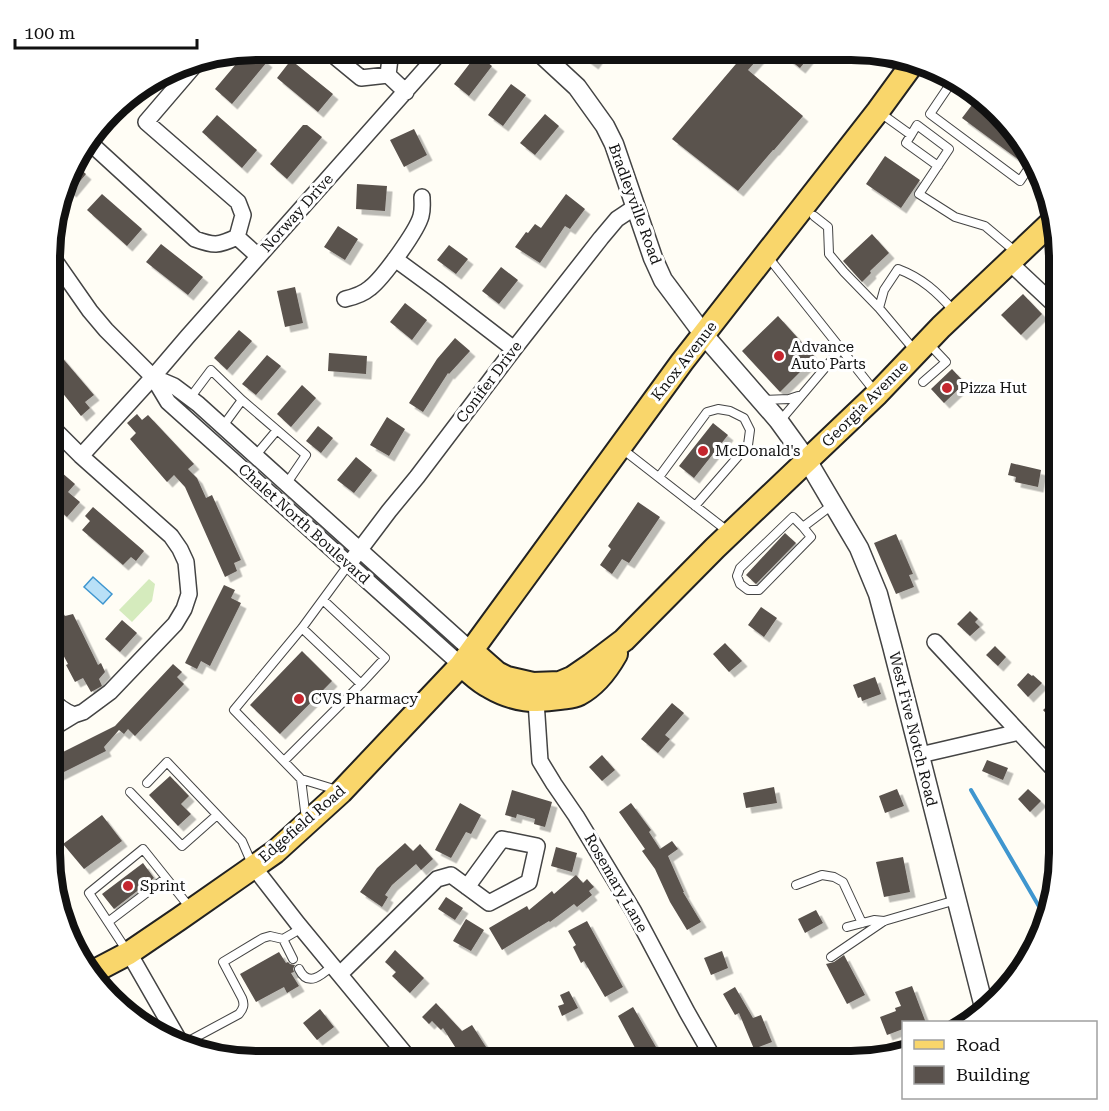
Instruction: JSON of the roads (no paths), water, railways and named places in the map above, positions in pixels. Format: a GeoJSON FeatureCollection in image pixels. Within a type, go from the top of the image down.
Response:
{"type":"FeatureCollection","features":[{"type":"Feature","properties":{"kind":"main road","name":"Knox Avenue"},"geometry":{"type":"LineString","coordinates":[[467,658],[496,615],[682,362],[909,69]]}},
{"type":"Feature","properties":{"kind":"main road","name":"Georgia Avenue"},"geometry":{"type":"LineString","coordinates":[[467,658],[507,678],[532,684],[560,683],[572,678],[624,640],[1046,227]]}},
{"type":"Feature","properties":{"kind":"main road","name":"Georgia Avenue"},"geometry":{"type":"LineString","coordinates":[[467,658],[487,686],[525,700],[536,701],[569,697],[591,686],[607,669],[624,640]]}},
{"type":"Feature","properties":{"kind":"main road","name":"Edgefield Road"},"geometry":{"type":"LineString","coordinates":[[98,969],[129,953],[275,852],[341,792],[467,658]]}},
{"type":"Feature","properties":{"kind":"street"},"geometry":{"type":"LineString","coordinates":[[340,60],[362,78],[388,75],[406,92]]}},
{"type":"Feature","properties":{"kind":"street"},"geometry":{"type":"LineString","coordinates":[[388,75],[390,60]]}},
{"type":"Feature","properties":{"kind":"street","name":"Norway Drive"},"geometry":{"type":"LineString","coordinates":[[81,456],[433,60]]}},
{"type":"Feature","properties":{"kind":"street","name":"Bradleyville Road"},"geometry":{"type":"LineString","coordinates":[[548,60],[577,87],[605,126],[614,144],[653,258],[663,280],[704,335],[759,400]]}},
{"type":"Feature","properties":{"kind":"street"},"geometry":{"type":"LineString","coordinates":[[189,72],[146,122],[238,202],[243,215],[237,237]]}},
{"type":"Feature","properties":{"kind":"street"},"geometry":{"type":"LineString","coordinates":[[95,147],[195,239],[208,244],[221,244],[237,237]]}},
{"type":"Feature","properties":{"kind":"street"},"geometry":{"type":"LineString","coordinates":[[345,299],[371,288],[395,259],[419,222],[422,214],[422,197]]}},
{"type":"Feature","properties":{"kind":"street","name":"Conifer Drive"},"geometry":{"type":"LineString","coordinates":[[349,564],[617,219],[635,207]]}},
{"type":"Feature","properties":{"kind":"street"},"geometry":{"type":"LineString","coordinates":[[237,237],[258,256]]}},
{"type":"Feature","properties":{"kind":"street"},"geometry":{"type":"LineString","coordinates":[[1014,258],[1049,298]]}},
{"type":"Feature","properties":{"kind":"street"},"geometry":{"type":"LineString","coordinates":[[395,259],[514,349]]}},
{"type":"Feature","properties":{"kind":"street","name":"Chalet North Boulevard"},"geometry":{"type":"LineString","coordinates":[[60,268],[106,330],[153,377],[168,402],[349,564],[467,658]]}},
{"type":"Feature","properties":{"kind":"street","name":"Chalet North Boulevard"},"geometry":{"type":"LineString","coordinates":[[153,377],[174,386],[190,398],[256,455],[360,549],[467,658]]}},
{"type":"Feature","properties":{"kind":"street","name":"West Five Notch Road"},"geometry":{"type":"LineString","coordinates":[[759,400],[779,422],[807,460],[859,548],[878,594],[982,1001]]}},
{"type":"Feature","properties":{"kind":"street"},"geometry":{"type":"LineString","coordinates":[[60,436],[171,536],[186,562],[189,594],[184,609],[175,624],[127,675],[110,692],[83,712],[60,724]]}},
{"type":"Feature","properties":{"kind":"street"},"geometry":{"type":"LineString","coordinates":[[935,642],[1049,764]]}},
{"type":"Feature","properties":{"kind":"street","name":"Rosemary Lane"},"geometry":{"type":"LineString","coordinates":[[536,701],[540,761],[622,892],[709,1051]]}},
{"type":"Feature","properties":{"kind":"street"},"geometry":{"type":"LineString","coordinates":[[60,707],[74,715]]}},
{"type":"Feature","properties":{"kind":"street"},"geometry":{"type":"LineString","coordinates":[[920,755],[1019,732]]}},
{"type":"Feature","properties":{"kind":"street"},"geometry":{"type":"LineString","coordinates":[[336,970],[437,879],[451,875],[467,887],[489,903],[529,882],[537,846],[502,839],[467,887]]}},
{"type":"Feature","properties":{"kind":"street"},"geometry":{"type":"LineString","coordinates":[[253,866],[403,1051]]}},
{"type":"Feature","properties":{"kind":"street"},"geometry":{"type":"LineString","coordinates":[[129,953],[174,1032]]}},
{"type":"Feature","properties":{"kind":"lane"},"geometry":{"type":"LineString","coordinates":[[949,86],[930,114],[1020,181],[1028,170]]}},
{"type":"Feature","properties":{"kind":"lane"},"geometry":{"type":"LineString","coordinates":[[878,111],[911,135]]}},
{"type":"Feature","properties":{"kind":"lane"},"geometry":{"type":"LineString","coordinates":[[938,166],[906,143],[917,125],[950,149],[919,194],[955,217],[985,226],[1014,258]]}},
{"type":"Feature","properties":{"kind":"lane"},"geometry":{"type":"LineString","coordinates":[[814,216],[828,227],[829,254],[844,272],[922,347],[946,362],[923,382]]}},
{"type":"Feature","properties":{"kind":"lane"},"geometry":{"type":"LineString","coordinates":[[766,255],[877,394]]}},
{"type":"Feature","properties":{"kind":"lane"},"geometry":{"type":"LineString","coordinates":[[879,308],[884,290],[898,269],[909,273],[936,290],[956,313]]}},
{"type":"Feature","properties":{"kind":"lane"},"geometry":{"type":"LineString","coordinates":[[779,422],[841,349]]}},
{"type":"Feature","properties":{"kind":"lane"},"geometry":{"type":"LineString","coordinates":[[190,398],[211,370],[306,455],[286,483]]}},
{"type":"Feature","properties":{"kind":"lane"},"geometry":{"type":"LineString","coordinates":[[759,400],[789,399],[800,396]]}},
{"type":"Feature","properties":{"kind":"lane"},"geometry":{"type":"LineString","coordinates":[[223,426],[242,400]]}},
{"type":"Feature","properties":{"kind":"lane"},"geometry":{"type":"LineString","coordinates":[[658,477],[707,412],[718,409],[744,417],[750,430],[748,445],[695,506]]}},
{"type":"Feature","properties":{"kind":"lane"},"geometry":{"type":"LineString","coordinates":[[256,455],[277,430]]}},
{"type":"Feature","properties":{"kind":"lane"},"geometry":{"type":"LineString","coordinates":[[619,447],[731,533]]}},
{"type":"Feature","properties":{"kind":"lane"},"geometry":{"type":"LineString","coordinates":[[803,527],[832,505]]}},
{"type":"Feature","properties":{"kind":"lane"},"geometry":{"type":"LineString","coordinates":[[793,517],[803,527],[811,537],[759,590],[748,590],[740,584],[736,576],[740,568],[786,523],[793,517]]}},
{"type":"Feature","properties":{"kind":"lane"},"geometry":{"type":"LineString","coordinates":[[341,792],[301,779],[234,710],[302,628],[349,564]]}},
{"type":"Feature","properties":{"kind":"lane"},"geometry":{"type":"LineString","coordinates":[[284,760],[385,658],[323,600]]}},
{"type":"Feature","properties":{"kind":"lane"},"geometry":{"type":"LineString","coordinates":[[302,628],[361,684]]}},
{"type":"Feature","properties":{"kind":"lane"},"geometry":{"type":"LineString","coordinates":[[147,783],[167,762],[242,841],[253,866]]}},
{"type":"Feature","properties":{"kind":"lane"},"geometry":{"type":"LineString","coordinates":[[301,779],[307,824]]}},
{"type":"Feature","properties":{"kind":"lane"},"geometry":{"type":"LineString","coordinates":[[130,792],[182,846],[217,814]]}},
{"type":"Feature","properties":{"kind":"lane"},"geometry":{"type":"LineString","coordinates":[[129,953],[89,893],[144,849],[192,910]]}},
{"type":"Feature","properties":{"kind":"lane"},"geometry":{"type":"LineString","coordinates":[[127,862],[134,870]]}},
{"type":"Feature","properties":{"kind":"lane"},"geometry":{"type":"LineString","coordinates":[[796,885],[822,875],[834,877],[843,882],[862,923]]}},
{"type":"Feature","properties":{"kind":"lane"},"geometry":{"type":"LineString","coordinates":[[108,877],[114,885]]}},
{"type":"Feature","properties":{"kind":"lane"},"geometry":{"type":"LineString","coordinates":[[108,922],[147,888],[166,878]]}},
{"type":"Feature","properties":{"kind":"lane"},"geometry":{"type":"LineString","coordinates":[[831,957],[884,921],[956,900]]}},
{"type":"Feature","properties":{"kind":"lane"},"geometry":{"type":"LineString","coordinates":[[847,927],[874,920],[884,921]]}},
{"type":"Feature","properties":{"kind":"lane"},"geometry":{"type":"LineString","coordinates":[[192,1039],[239,1014],[242,1010],[244,1002],[224,962],[263,938],[270,936],[283,939],[302,928]]}},
{"type":"Feature","properties":{"kind":"lane"},"geometry":{"type":"LineString","coordinates":[[283,939],[293,959]]}},
{"type":"Feature","properties":{"kind":"lane"},"geometry":{"type":"LineString","coordinates":[[299,969],[306,978],[312,979],[336,970]]}},
{"type":"Feature","properties":{"kind":"water"},"geometry":{"type":"Polygon","coordinates":[[[93,577],[112,594],[103,604],[84,587],[93,577]]]}},
{"type":"Feature","properties":{"kind":"waterway"},"geometry":{"type":"LineString","coordinates":[[971,790],[1041,910]]}},
{"type":"Feature","properties":{"kind":"place","name":"Advance Auto Parts"},"geometry":{"type":"Point","coordinates":[779,356]}},
{"type":"Feature","properties":{"kind":"place","name":"Pizza Hut"},"geometry":{"type":"Point","coordinates":[947,388]}},
{"type":"Feature","properties":{"kind":"place","name":"McDonald's"},"geometry":{"type":"Point","coordinates":[703,451]}},
{"type":"Feature","properties":{"kind":"place","name":"CVS Pharmacy"},"geometry":{"type":"Point","coordinates":[299,699]}},
{"type":"Feature","properties":{"kind":"place","name":"Sprint"},"geometry":{"type":"Point","coordinates":[128,886]}}]}
